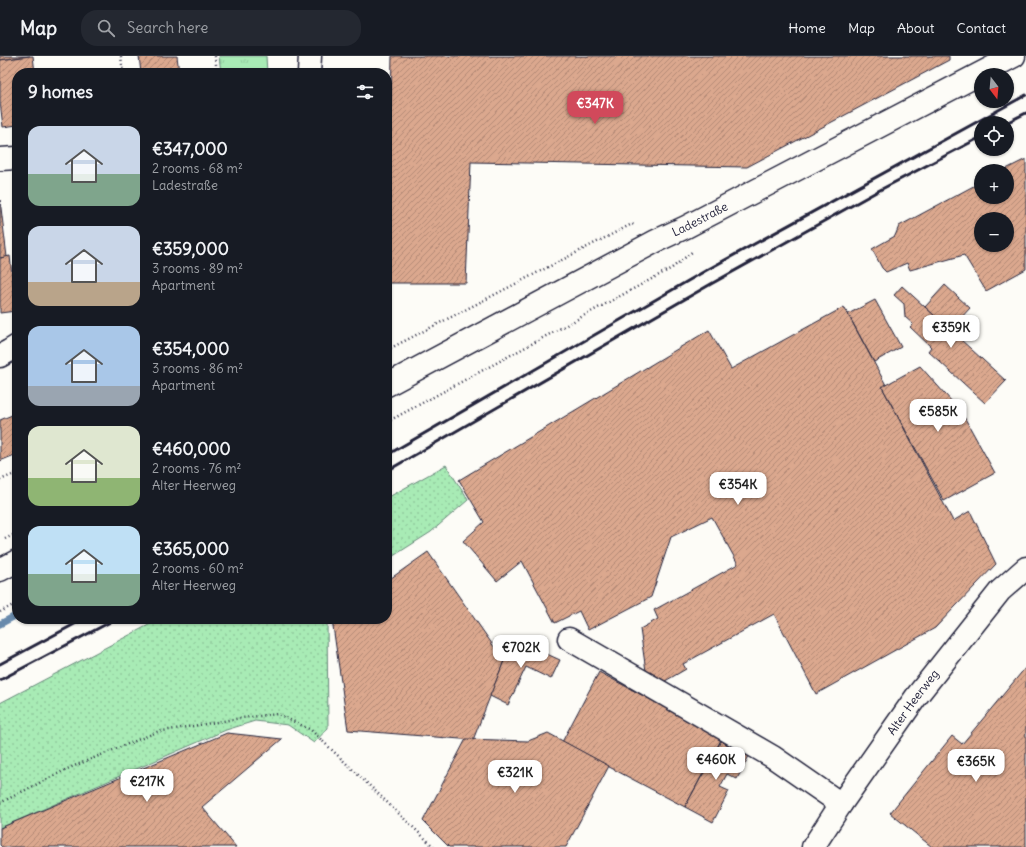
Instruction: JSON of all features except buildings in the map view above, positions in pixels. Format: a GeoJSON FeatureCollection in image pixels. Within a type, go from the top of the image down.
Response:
{"type":"FeatureCollection","features":[{"type":"Feature","properties":{"kind":"street"},"geometry":{"type":"LineString","coordinates":[[309,68],[310,56]]}},
{"type":"Feature","properties":{"kind":"street","name":"Ladestraße"},"geometry":{"type":"LineString","coordinates":[[392,382],[656,241],[693,224],[1014,56]]}},
{"type":"Feature","properties":{"kind":"street"},"geometry":{"type":"LineString","coordinates":[[0,160],[12,159]]}},
{"type":"Feature","properties":{"kind":"street"},"geometry":{"type":"LineString","coordinates":[[0,356],[12,349]]}},
{"type":"Feature","properties":{"kind":"street"},"geometry":{"type":"LineString","coordinates":[[0,570],[12,564]]}},
{"type":"Feature","properties":{"kind":"street","name":"Alter Heerweg"},"geometry":{"type":"LineString","coordinates":[[813,847],[841,804],[916,697],[1000,591],[1026,568]]}},
{"type":"Feature","properties":{"kind":"street"},"geometry":{"type":"LineString","coordinates":[[569,639],[773,757],[841,804]]}},
{"type":"Feature","properties":{"kind":"path"},"geometry":{"type":"LineString","coordinates":[[121,56],[122,68]]}},
{"type":"Feature","properties":{"kind":"path"},"geometry":{"type":"LineString","coordinates":[[215,56],[216,68]]}},
{"type":"Feature","properties":{"kind":"path"},"geometry":{"type":"LineString","coordinates":[[392,419],[672,268],[694,250]]}},
{"type":"Feature","properties":{"kind":"path"},"geometry":{"type":"LineString","coordinates":[[0,480],[12,475]]}},
{"type":"Feature","properties":{"kind":"path"},"geometry":{"type":"LineString","coordinates":[[0,542],[12,536]]}},
{"type":"Feature","properties":{"kind":"path"},"geometry":{"type":"LineString","coordinates":[[0,612],[12,606]]}},
{"type":"Feature","properties":{"kind":"path"},"geometry":{"type":"LineString","coordinates":[[0,803],[67,769],[157,732],[241,718],[278,714],[311,730],[434,847]]}},
{"type":"Feature","properties":{"kind":"green space"},"geometry":{"type":"Polygon","coordinates":[[[219,56],[266,56],[267,68],[220,68],[219,56]]]}},
{"type":"Feature","properties":{"kind":"green space"},"geometry":{"type":"Polygon","coordinates":[[[446,465],[468,500],[431,532],[392,557],[392,495],[446,465]]]}},
{"type":"Feature","properties":{"kind":"green space"},"geometry":{"type":"Polygon","coordinates":[[[150,624],[327,624],[328,728],[314,743],[288,725],[255,721],[226,730],[0,828],[0,703],[150,624]]]}},
{"type":"Feature","properties":{"kind":"waterway"},"geometry":{"type":"LineString","coordinates":[[0,624],[12,618]]}},
{"type":"Feature","properties":{"kind":"railway"},"geometry":{"type":"LineString","coordinates":[[392,452],[705,271],[1026,95]]}},
{"type":"Feature","properties":{"kind":"railway"},"geometry":{"type":"LineString","coordinates":[[1014,119],[1026,113]]}},
{"type":"Feature","properties":{"kind":"railway"},"geometry":{"type":"LineString","coordinates":[[392,468],[711,284],[878,191],[974,141]]}},
{"type":"Feature","properties":{"kind":"railway"},"geometry":{"type":"LineString","coordinates":[[0,664],[75,624]]}},
{"type":"Feature","properties":{"kind":"railway"},"geometry":{"type":"LineString","coordinates":[[0,680],[106,624]]}}]}
